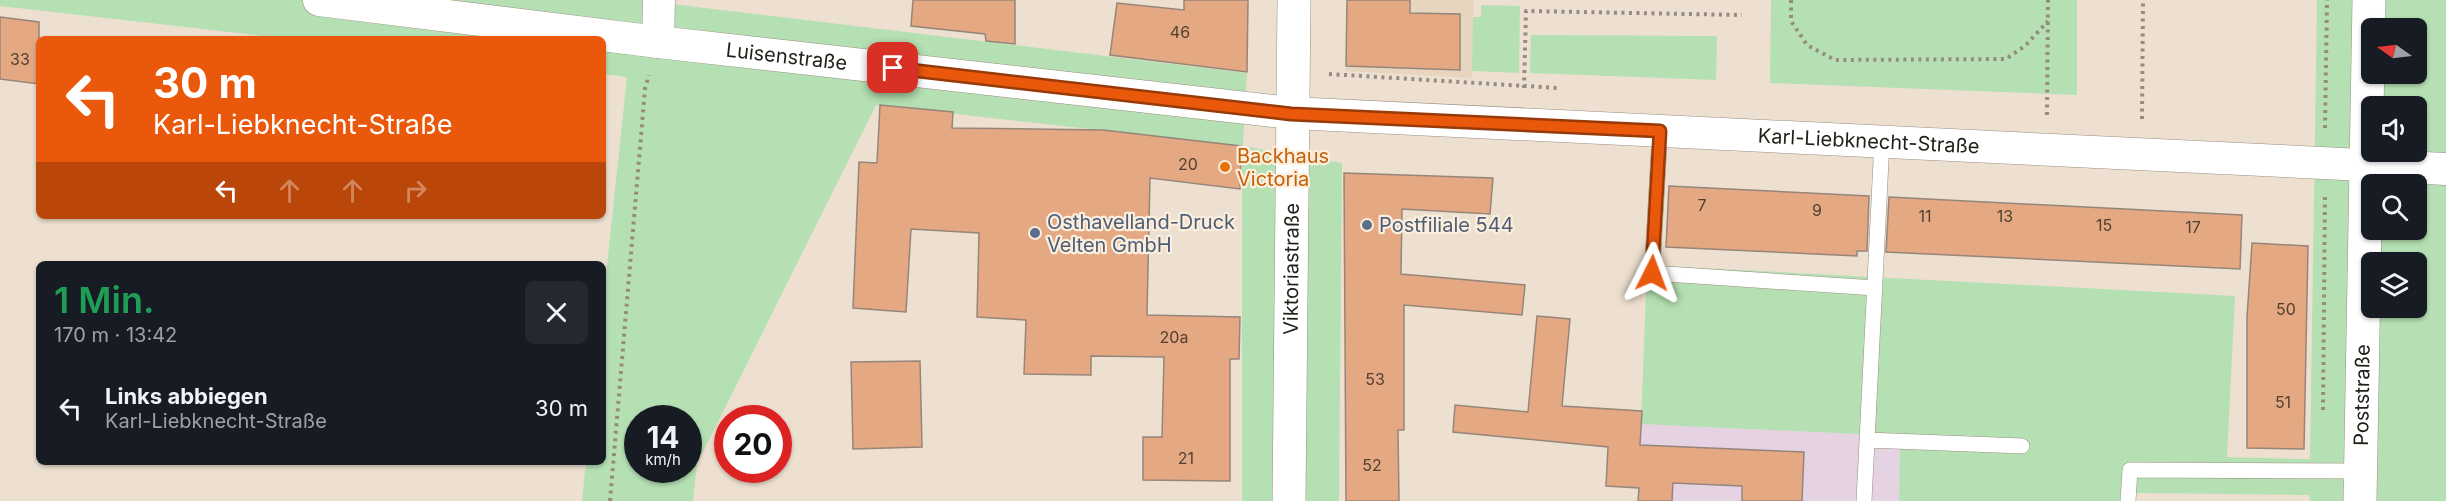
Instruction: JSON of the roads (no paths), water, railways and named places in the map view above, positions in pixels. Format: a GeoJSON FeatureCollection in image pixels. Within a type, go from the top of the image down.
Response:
{"type":"FeatureCollection","features":[{"type":"Feature","properties":{"kind":"street","name":"Luisenstraße"},"geometry":{"type":"LineString","coordinates":[[319,0],[658,42],[1291,114]]}},
{"type":"Feature","properties":{"kind":"street"},"geometry":{"type":"LineString","coordinates":[[658,42],[659,0]]}},
{"type":"Feature","properties":{"kind":"street","name":"Viktoriastraße"},"geometry":{"type":"LineString","coordinates":[[1289,501],[1291,114],[1294,0]]}},
{"type":"Feature","properties":{"kind":"street","name":"Poststraße"},"geometry":{"type":"LineString","coordinates":[[2361,486],[2368,0]]}},
{"type":"Feature","properties":{"kind":"street","name":"Karl-Liebknecht-Straße"},"geometry":{"type":"LineString","coordinates":[[1291,114],[2446,169]]}},
{"type":"Feature","properties":{"kind":"lane"},"geometry":{"type":"LineString","coordinates":[[1660,131],[1652,273],[1875,288]]}},
{"type":"Feature","properties":{"kind":"lane"},"geometry":{"type":"LineString","coordinates":[[1864,501],[1882,141]]}},
{"type":"Feature","properties":{"kind":"lane"},"geometry":{"type":"LineString","coordinates":[[1867,440],[2022,446]]}},
{"type":"Feature","properties":{"kind":"lane"},"geometry":{"type":"LineString","coordinates":[[2128,501],[2130,470],[2361,486]]}},
{"type":"Feature","properties":{"kind":"place","name":"Backhaus Victoria"},"geometry":{"type":"Point","coordinates":[1225,167]}},
{"type":"Feature","properties":{"kind":"place","name":"Postfiliale 544"},"geometry":{"type":"Point","coordinates":[1367,225]}},
{"type":"Feature","properties":{"kind":"place","name":"Osthavelland-Druck Velten GmbH"},"geometry":{"type":"Point","coordinates":[1035,233]}}]}
